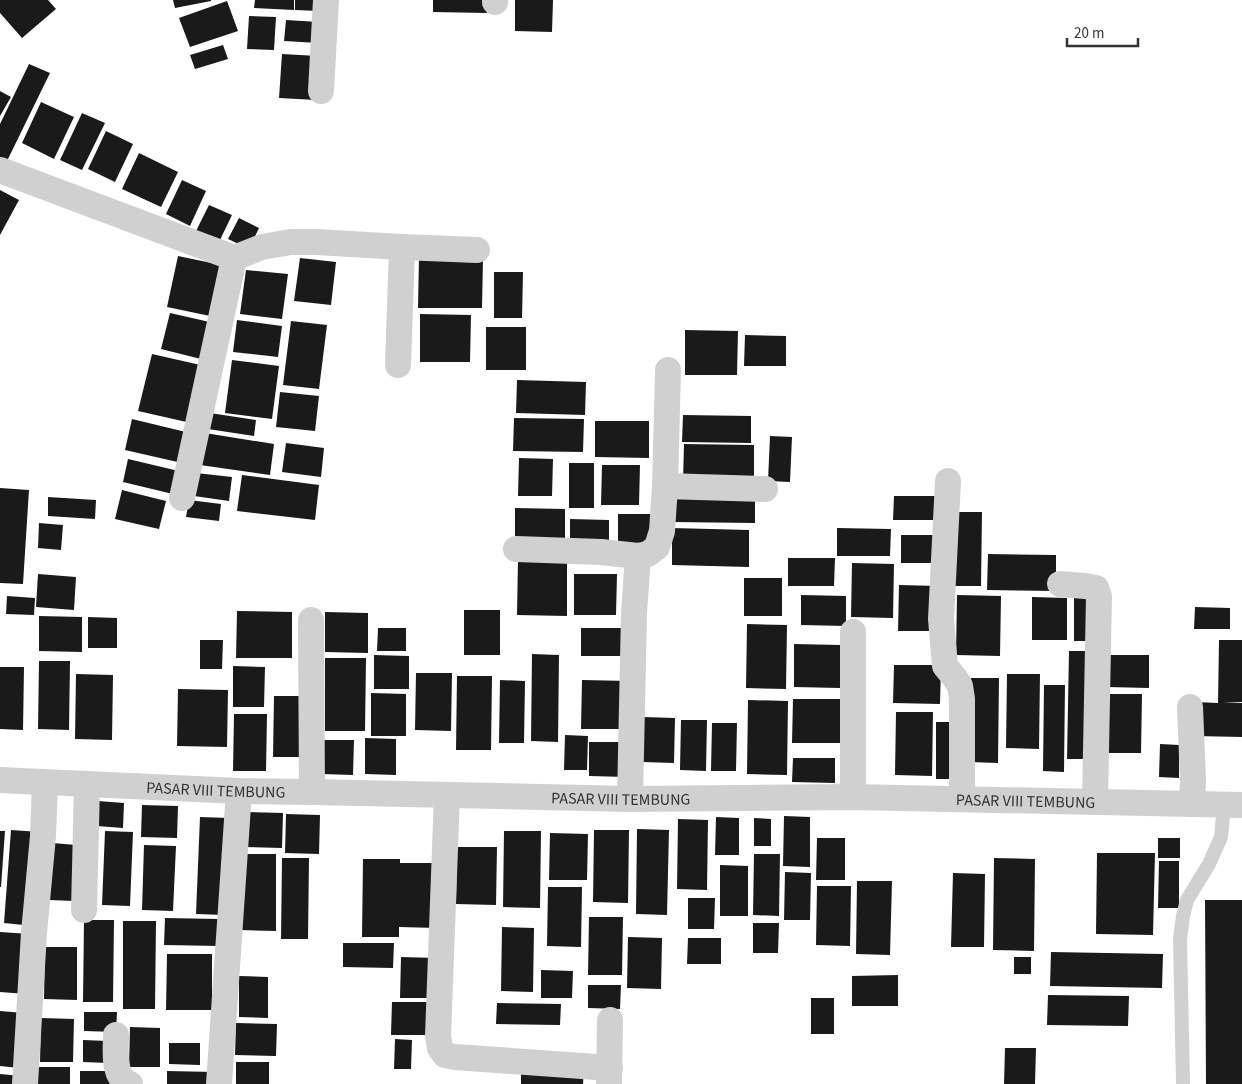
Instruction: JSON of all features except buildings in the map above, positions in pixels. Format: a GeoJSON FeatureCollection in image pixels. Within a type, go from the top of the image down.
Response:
{"type":"FeatureCollection","features":[{"type":"Feature","properties":{"kind":"street"},"geometry":{"type":"LineString","coordinates":[[321,91],[326,0]]}},
{"type":"Feature","properties":{"kind":"street"},"geometry":{"type":"LineString","coordinates":[[0,170],[234,258],[262,246],[291,242],[477,250]]}},
{"type":"Feature","properties":{"kind":"street"},"geometry":{"type":"LineString","coordinates":[[398,365],[402,247]]}},
{"type":"Feature","properties":{"kind":"street"},"geometry":{"type":"LineString","coordinates":[[182,498],[234,258]]}},
{"type":"Feature","properties":{"kind":"street"},"geometry":{"type":"LineString","coordinates":[[516,549],[601,552],[638,556],[648,554],[657,547],[662,531],[665,486],[668,370]]}},
{"type":"Feature","properties":{"kind":"street"},"geometry":{"type":"LineString","coordinates":[[948,481],[941,619],[945,666],[960,686],[962,700],[962,799]]}},
{"type":"Feature","properties":{"kind":"street"},"geometry":{"type":"LineString","coordinates":[[665,486],[764,489]]}},
{"type":"Feature","properties":{"kind":"street"},"geometry":{"type":"LineString","coordinates":[[630,799],[634,613],[638,556]]}},
{"type":"Feature","properties":{"kind":"street"},"geometry":{"type":"LineString","coordinates":[[1060,584],[1096,588],[1099,596],[1095,802]]}},
{"type":"Feature","properties":{"kind":"street"},"geometry":{"type":"LineString","coordinates":[[311,620],[312,792]]}},
{"type":"Feature","properties":{"kind":"street"},"geometry":{"type":"LineString","coordinates":[[853,632],[853,797]]}},
{"type":"Feature","properties":{"kind":"street"},"geometry":{"type":"LineString","coordinates":[[1190,707],[1192,804]]}},
{"type":"Feature","properties":{"kind":"street","name":"PASAR VIII TEMBUNG"},"geometry":{"type":"LineString","coordinates":[[0,780],[239,792],[630,799],[853,797],[1233,805]]}},
{"type":"Feature","properties":{"kind":"street"},"geometry":{"type":"LineString","coordinates":[[25,1084],[34,934],[43,836],[45,783]]}},
{"type":"Feature","properties":{"kind":"street"},"geometry":{"type":"LineString","coordinates":[[84,910],[87,785]]}},
{"type":"Feature","properties":{"kind":"street"},"geometry":{"type":"LineString","coordinates":[[219,1084],[239,792]]}},
{"type":"Feature","properties":{"kind":"street"},"geometry":{"type":"LineString","coordinates":[[447,795],[438,1026],[440,1048],[445,1055],[610,1076],[610,1020]]}},
{"type":"Feature","properties":{"kind":"street"},"geometry":{"type":"LineString","coordinates":[[116,1035],[119,1075],[124,1082],[130,1084]]}},
{"type":"Feature","properties":{"kind":"lane"},"geometry":{"type":"LineString","coordinates":[[1183,1084],[1180,939],[1183,916],[1186,900],[1209,864],[1233,805]]}}]}
